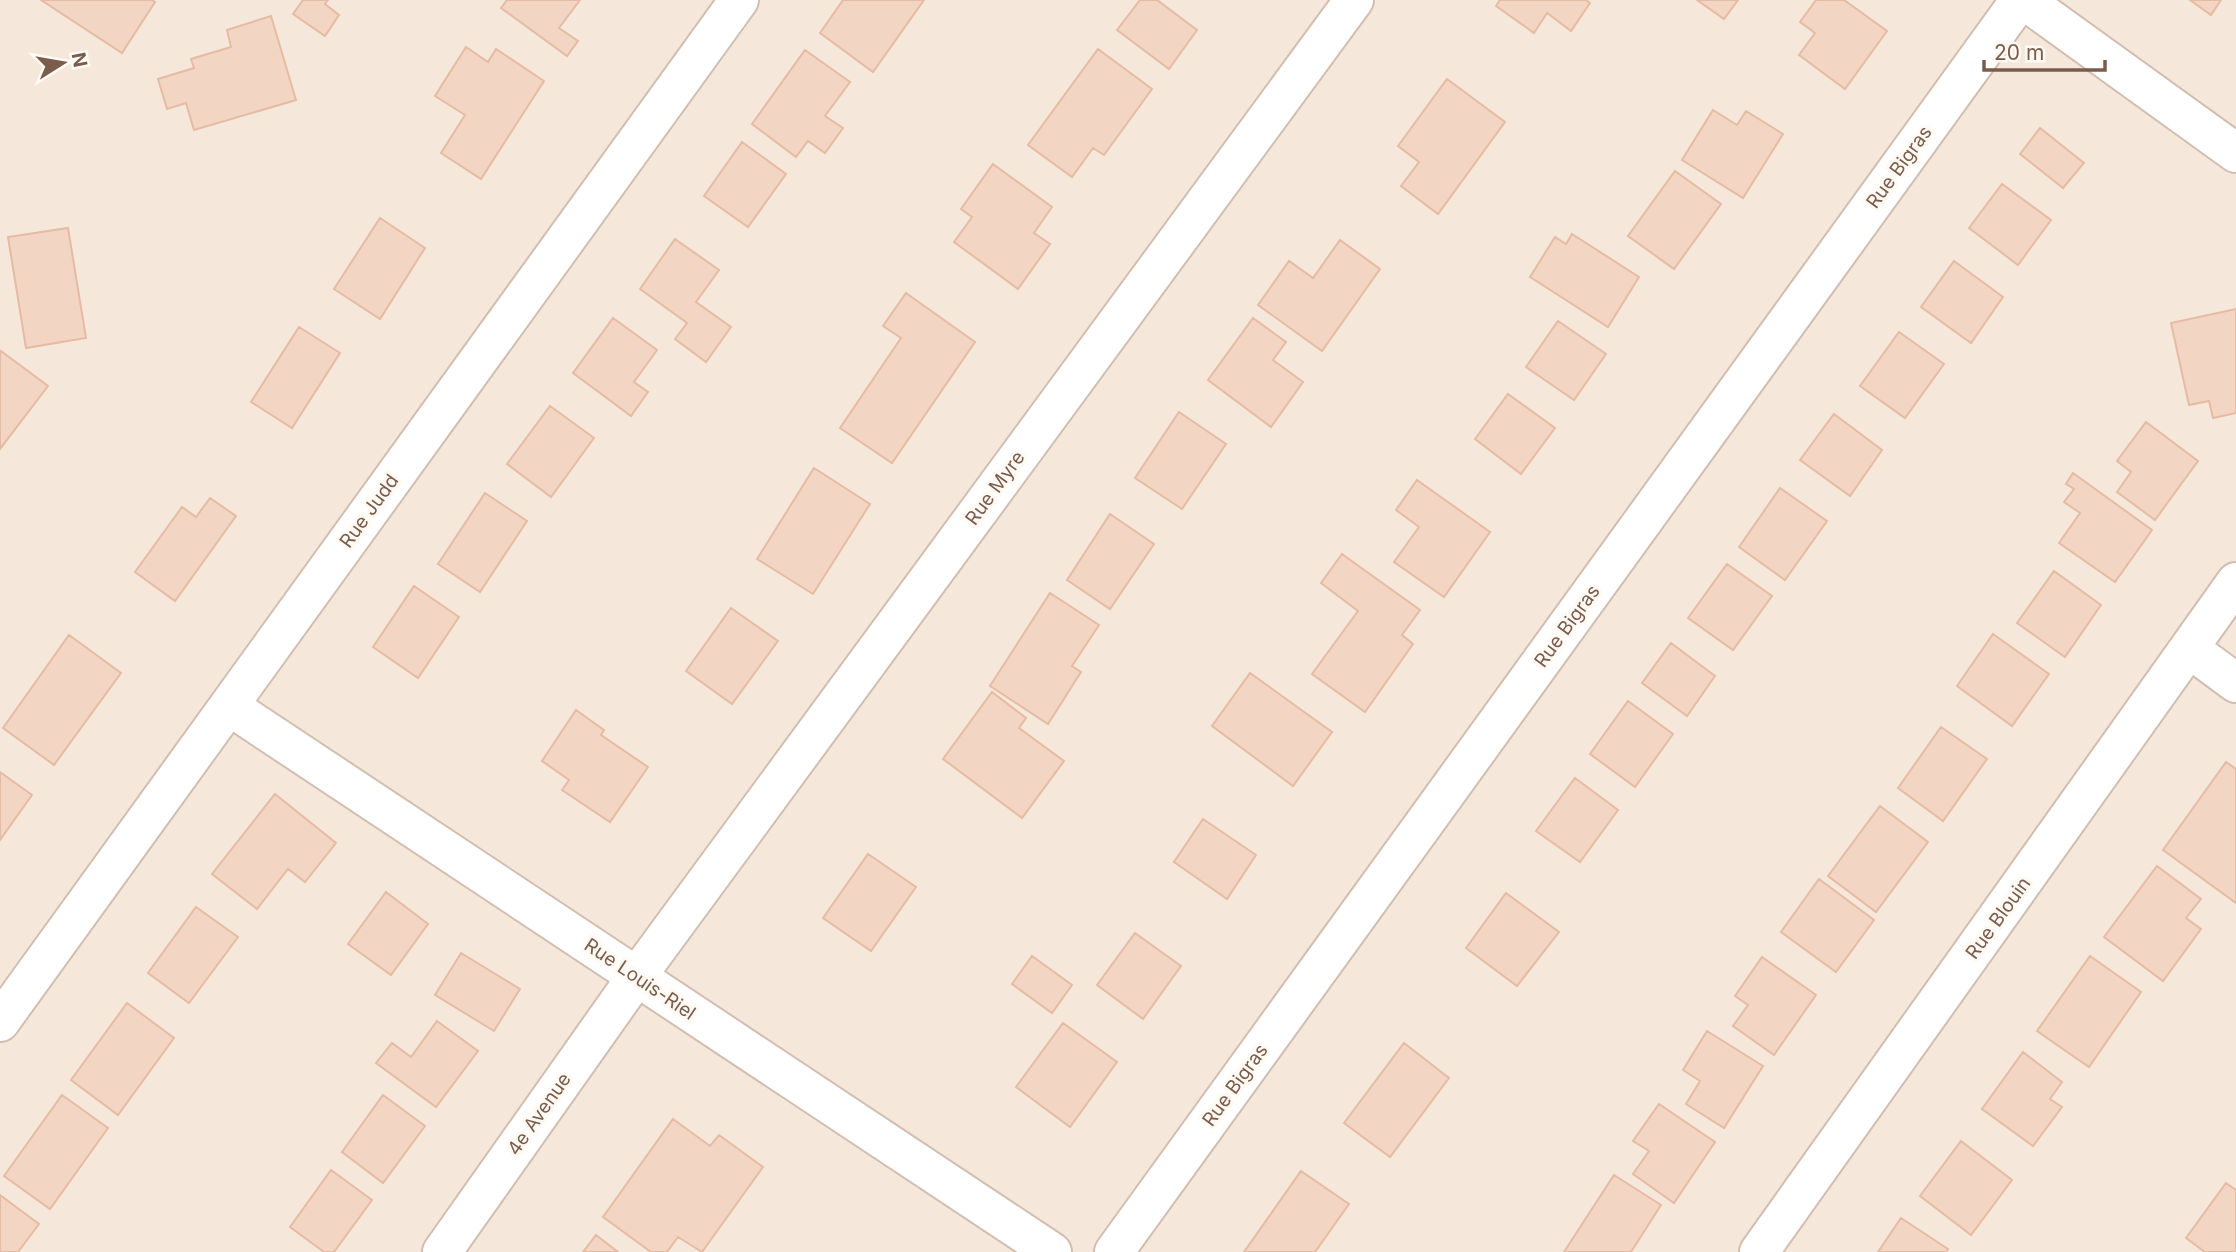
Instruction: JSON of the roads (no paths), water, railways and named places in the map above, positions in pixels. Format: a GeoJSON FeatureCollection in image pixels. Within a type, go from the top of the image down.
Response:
{"type":"FeatureCollection","features":[{"type":"Feature","properties":{"kind":"street","name":"Rue Judd"},"geometry":{"type":"LineString","coordinates":[[0,1023],[738,0]]}},
{"type":"Feature","properties":{"kind":"street","name":"Rue Myre"},"geometry":{"type":"LineString","coordinates":[[637,976],[1353,0]]}},
{"type":"Feature","properties":{"kind":"street"},"geometry":{"type":"LineString","coordinates":[[2022,0],[2236,153]]}},
{"type":"Feature","properties":{"kind":"street","name":"Rue Bigras"},"geometry":{"type":"LineString","coordinates":[[1114,1252],[2022,0]]}},
{"type":"Feature","properties":{"kind":"street","name":"Rue Blouin"},"geometry":{"type":"LineString","coordinates":[[1759,1252],[2236,582]]}},
{"type":"Feature","properties":{"kind":"street"},"geometry":{"type":"LineString","coordinates":[[2190,649],[2236,683]]}},
{"type":"Feature","properties":{"kind":"street","name":"Rue Louis-Riel"},"geometry":{"type":"LineString","coordinates":[[229,706],[1052,1252]]}},
{"type":"Feature","properties":{"kind":"street","name":"4e Avenue"},"geometry":{"type":"LineString","coordinates":[[442,1252],[637,976]]}}]}
